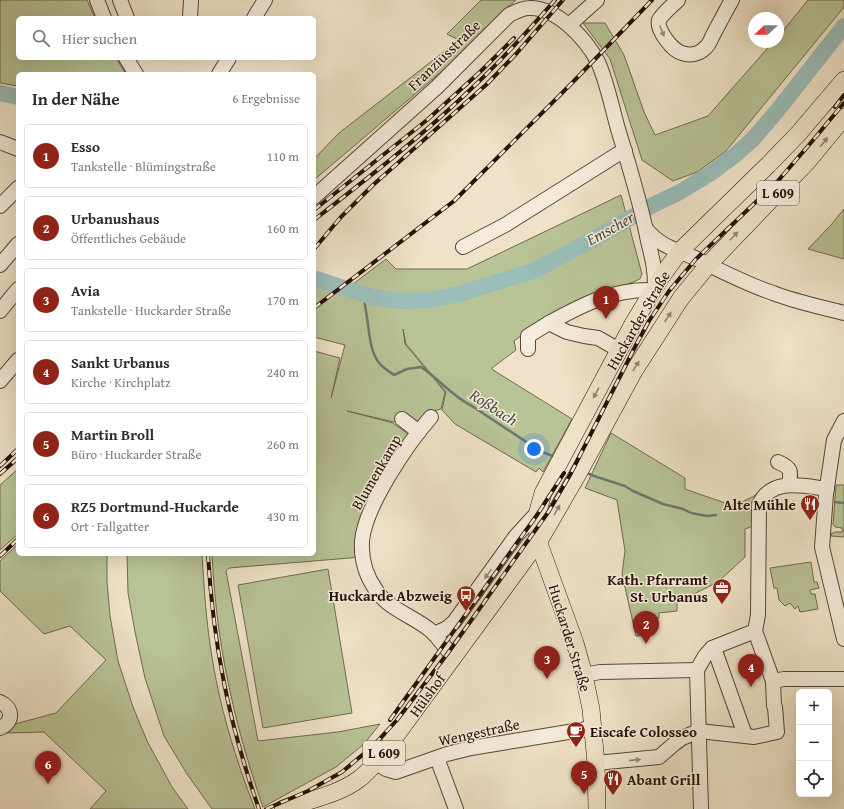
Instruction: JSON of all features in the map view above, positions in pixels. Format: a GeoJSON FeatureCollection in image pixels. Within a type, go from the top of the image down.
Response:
{"type":"FeatureCollection","features":[{"type":"Feature","properties":{"kind":"main road","name":"Huckarder Straße"},"geometry":{"type":"LineString","coordinates":[[597,809],[596,763],[593,728],[591,709],[584,675],[575,644],[538,541],[537,513],[543,493],[653,288],[680,251],[798,134],[844,80]]}},
{"type":"Feature","properties":{"kind":"main road","name":"Huckarder Straße"},"geometry":{"type":"LineString","coordinates":[[538,541],[576,478],[634,371],[681,298],[708,265],[807,162],[844,117]]}},
{"type":"Feature","properties":{"kind":"main road","name":"Hülshof"},"geometry":{"type":"LineString","coordinates":[[283,809],[347,786],[360,778],[376,763],[538,541]]}},
{"type":"Feature","properties":{"kind":"street"},"geometry":{"type":"LineString","coordinates":[[97,0],[103,16]]}},
{"type":"Feature","properties":{"kind":"street"},"geometry":{"type":"LineString","coordinates":[[120,0],[126,16]]}},
{"type":"Feature","properties":{"kind":"street"},"geometry":{"type":"LineString","coordinates":[[190,0],[190,16]]}},
{"type":"Feature","properties":{"kind":"street"},"geometry":{"type":"LineString","coordinates":[[255,16],[265,0]]}},
{"type":"Feature","properties":{"kind":"street"},"geometry":{"type":"LineString","coordinates":[[569,25],[597,0]]}},
{"type":"Feature","properties":{"kind":"street"},"geometry":{"type":"LineString","coordinates":[[678,0],[661,17],[659,26],[661,33],[669,44],[680,53],[688,54],[698,53],[706,48],[732,0]]}},
{"type":"Feature","properties":{"kind":"street","name":"Franziusstraße"},"geometry":{"type":"LineString","coordinates":[[316,194],[437,87],[509,15],[519,10],[528,8],[538,9],[548,12],[569,25],[585,43],[598,62],[646,226],[655,268],[653,288]]}},
{"type":"Feature","properties":{"kind":"street"},"geometry":{"type":"LineString","coordinates":[[127,60],[135,72]]}},
{"type":"Feature","properties":{"kind":"street"},"geometry":{"type":"LineString","coordinates":[[220,72],[228,60]]}},
{"type":"Feature","properties":{"kind":"street"},"geometry":{"type":"LineString","coordinates":[[0,142],[16,148]]}},
{"type":"Feature","properties":{"kind":"street"},"geometry":{"type":"LineString","coordinates":[[463,247],[505,225],[625,151]]}},
{"type":"Feature","properties":{"kind":"street"},"geometry":{"type":"LineString","coordinates":[[0,206],[16,190]]}},
{"type":"Feature","properties":{"kind":"street","name":"Franziusstraße"},"geometry":{"type":"LineString","coordinates":[[646,226],[658,241],[747,283],[775,294],[844,313]]}},
{"type":"Feature","properties":{"kind":"street"},"geometry":{"type":"LineString","coordinates":[[0,265],[16,246]]}},
{"type":"Feature","properties":{"kind":"street"},"geometry":{"type":"LineString","coordinates":[[528,349],[528,336],[578,307],[610,294],[653,288]]}},
{"type":"Feature","properties":{"kind":"street"},"geometry":{"type":"LineString","coordinates":[[0,311],[16,291]]}},
{"type":"Feature","properties":{"kind":"street"},"geometry":{"type":"LineString","coordinates":[[549,323],[567,332],[598,338],[619,350]]}},
{"type":"Feature","properties":{"kind":"street"},"geometry":{"type":"LineString","coordinates":[[0,381],[16,362]]}},
{"type":"Feature","properties":{"kind":"street","name":"Blumenkamp"},"geometry":{"type":"LineString","coordinates":[[431,416],[401,458],[374,506],[366,523],[362,540],[362,557],[376,591],[390,604],[428,628],[448,653],[454,657]]}},
{"type":"Feature","properties":{"kind":"street","name":"Blumenkamp"},"geometry":{"type":"LineString","coordinates":[[402,419],[419,432]]}},
{"type":"Feature","properties":{"kind":"street"},"geometry":{"type":"LineString","coordinates":[[844,421],[834,440],[827,489],[822,546],[844,640]]}},
{"type":"Feature","properties":{"kind":"street"},"geometry":{"type":"LineString","coordinates":[[778,462],[789,469],[791,473],[790,485]]}},
{"type":"Feature","properties":{"kind":"street"},"geometry":{"type":"LineString","coordinates":[[596,763],[659,757],[682,738],[699,731],[745,736],[777,732],[773,681],[755,632],[758,615],[760,505],[766,493],[776,488],[790,485],[827,489]]}},
{"type":"Feature","properties":{"kind":"street"},"geometry":{"type":"LineString","coordinates":[[434,634],[447,628],[454,622],[516,536],[537,513]]}},
{"type":"Feature","properties":{"kind":"street"},"geometry":{"type":"LineString","coordinates":[[701,809],[697,670],[705,656],[714,648],[755,632]]}},
{"type":"Feature","properties":{"kind":"street"},"geometry":{"type":"LineString","coordinates":[[714,648],[745,736]]}},
{"type":"Feature","properties":{"kind":"street"},"geometry":{"type":"LineString","coordinates":[[584,675],[600,672],[697,670]]}},
{"type":"Feature","properties":{"kind":"street"},"geometry":{"type":"LineString","coordinates":[[773,681],[784,679],[844,679]]}},
{"type":"Feature","properties":{"kind":"street"},"geometry":{"type":"LineString","coordinates":[[0,702],[8,707],[10,715],[8,722],[0,728]]}},
{"type":"Feature","properties":{"kind":"street","name":"Wengestraße"},"geometry":{"type":"LineString","coordinates":[[376,763],[386,769],[396,772],[437,758],[486,745],[593,728]]}},
{"type":"Feature","properties":{"kind":"street"},"geometry":{"type":"LineString","coordinates":[[437,758],[456,809]]}},
{"type":"Feature","properties":{"kind":"green space"},"geometry":{"type":"Polygon","coordinates":[[[0,0],[87,0],[94,16],[16,16],[16,60],[117,60],[125,72],[16,72],[16,86],[0,83],[0,0]]]}},
{"type":"Feature","properties":{"kind":"green space"},"geometry":{"type":"Polygon","coordinates":[[[481,0],[516,0],[448,66],[316,178],[316,157],[339,133],[459,40],[447,34],[481,0]]]}},
{"type":"Feature","properties":{"kind":"green space"},"geometry":{"type":"Polygon","coordinates":[[[808,0],[844,0],[844,7],[726,151],[697,172],[673,181],[642,160],[610,59],[583,23],[605,23],[624,55],[644,112],[655,135],[708,116],[768,48],[784,48],[784,30],[808,0]]]}},
{"type":"Feature","properties":{"kind":"green space"},"geometry":{"type":"Polygon","coordinates":[[[621,195],[642,274],[640,279],[543,320],[514,341],[516,350],[492,368],[572,419],[543,472],[539,468],[536,472],[455,424],[442,410],[446,392],[406,344],[403,329],[405,344],[445,392],[441,409],[430,412],[421,421],[414,421],[404,414],[394,422],[347,411],[393,423],[409,435],[380,493],[362,557],[229,568],[226,571],[258,741],[338,732],[380,724],[364,744],[336,767],[263,807],[243,745],[228,682],[222,651],[214,587],[212,556],[316,556],[316,352],[340,358],[331,398],[345,345],[316,338],[316,283],[344,292],[386,259],[396,269],[467,269],[621,195]]]}},
{"type":"Feature","properties":{"kind":"green space"},"geometry":{"type":"Polygon","coordinates":[[[844,209],[844,259],[808,249],[831,225],[844,209]]]}},
{"type":"Feature","properties":{"kind":"green space"},"geometry":{"type":"Polygon","coordinates":[[[611,433],[685,478],[685,489],[734,506],[756,495],[753,505],[753,526],[745,529],[745,557],[718,582],[677,601],[677,611],[659,613],[659,618],[648,619],[648,635],[636,636],[622,574],[625,551],[617,500],[585,488],[611,433]]]}},
{"type":"Feature","properties":{"kind":"green space"},"geometry":{"type":"Polygon","coordinates":[[[16,471],[16,536],[0,550],[0,485],[16,471]]]}},
{"type":"Feature","properties":{"kind":"green space"},"geometry":{"type":"Polygon","coordinates":[[[836,485],[844,485],[844,537],[831,536],[831,534],[835,532],[842,532],[842,528],[835,527],[833,524],[836,485]]]}},
{"type":"Feature","properties":{"kind":"green space"},"geometry":{"type":"Polygon","coordinates":[[[16,546],[16,556],[107,556],[107,582],[110,616],[118,661],[133,707],[147,741],[172,787],[188,809],[90,809],[106,791],[44,732],[7,733],[15,724],[56,713],[106,660],[70,626],[44,634],[0,591],[0,561],[16,546]]]}},
{"type":"Feature","properties":{"kind":"green space"},"geometry":{"type":"Polygon","coordinates":[[[127,556],[202,556],[208,627],[218,691],[234,751],[255,809],[212,809],[187,774],[164,736],[145,678],[128,593],[127,556]]]}},
{"type":"Feature","properties":{"kind":"green space"},"geometry":{"type":"Polygon","coordinates":[[[811,562],[814,582],[817,582],[819,588],[810,590],[811,594],[815,594],[818,609],[800,612],[798,606],[795,609],[790,603],[785,606],[779,600],[777,588],[774,588],[770,568],[811,562]]]}},
{"type":"Feature","properties":{"kind":"green space"},"geometry":{"type":"Polygon","coordinates":[[[328,569],[352,713],[263,728],[238,585],[328,569]]]}},
{"type":"Feature","properties":{"kind":"waterway","name":"Emscher"},"geometry":{"type":"LineString","coordinates":[[316,279],[372,297],[399,301],[429,300],[459,294],[536,270],[655,204],[680,192],[711,173],[734,156],[753,139],[777,111],[844,26]]}},
{"type":"Feature","properties":{"kind":"waterway","name":"Emscher"},"geometry":{"type":"LineString","coordinates":[[0,93],[16,97]]}},
{"type":"Feature","properties":{"kind":"waterway","name":"Roßbach"},"geometry":{"type":"LineString","coordinates":[[362,294],[373,351],[376,359],[384,368],[394,375],[407,369],[421,367],[465,402],[540,451],[555,457]]}},
{"type":"Feature","properties":{"kind":"waterway","name":"Roßbach"},"geometry":{"type":"LineString","coordinates":[[585,472],[625,486],[663,504],[683,509],[691,513],[707,516],[716,515]]}},
{"type":"Feature","properties":{"kind":"waterway","name":"Roßbach"},"geometry":{"type":"LineString","coordinates":[[835,502],[844,503]]}},
{"type":"Feature","properties":{"kind":"railway"},"geometry":{"type":"LineString","coordinates":[[316,218],[394,156],[452,106],[504,57],[555,0]]}},
{"type":"Feature","properties":{"kind":"railway"},"geometry":{"type":"LineString","coordinates":[[316,247],[341,217],[373,185],[487,84],[516,54],[563,0]]}},
{"type":"Feature","properties":{"kind":"railway"},"geometry":{"type":"LineString","coordinates":[[316,306],[454,201],[572,83],[652,0]]}},
{"type":"Feature","properties":{"kind":"railway"},"geometry":{"type":"LineString","coordinates":[[316,208],[427,120],[481,71],[514,38]]}},
{"type":"Feature","properties":{"kind":"railway"},"geometry":{"type":"LineString","coordinates":[[835,107],[844,95]]}},
{"type":"Feature","properties":{"kind":"railway"},"geometry":{"type":"LineString","coordinates":[[266,809],[308,791],[342,772],[373,746],[397,720],[448,653],[549,511],[570,475],[637,343],[649,321],[669,291],[696,259],[777,182],[844,103]]}},
{"type":"Feature","properties":{"kind":"railway"},"geometry":{"type":"LineString","coordinates":[[0,466],[16,451]]}},
{"type":"Feature","properties":{"kind":"railway"},"geometry":{"type":"LineString","coordinates":[[0,474],[16,460]]}},
{"type":"Feature","properties":{"kind":"railway"},"geometry":{"type":"LineString","coordinates":[[390,720],[537,515],[564,473]]}},
{"type":"Feature","properties":{"kind":"railway"},"geometry":{"type":"LineString","coordinates":[[0,556],[16,541]]}},
{"type":"Feature","properties":{"kind":"railway"},"geometry":{"type":"LineString","coordinates":[[208,556],[210,587],[218,652],[224,683],[239,746],[259,809]]}},
{"type":"Feature","properties":{"kind":"place","name":"Esso"},"geometry":{"type":"Point","coordinates":[606,319]}},
{"type":"Feature","properties":{"kind":"place","name":"Alte Mühle"},"geometry":{"type":"Point","coordinates":[810,521]}},
{"type":"Feature","properties":{"kind":"place","name":"Kath. Pfarramt St. Urbanus"},"geometry":{"type":"Point","coordinates":[722,605]}},
{"type":"Feature","properties":{"kind":"place","name":"Huckarde Abzweig"},"geometry":{"type":"Point","coordinates":[466,612]}},
{"type":"Feature","properties":{"kind":"place","name":"Urbanushaus"},"geometry":{"type":"Point","coordinates":[646,644]}},
{"type":"Feature","properties":{"kind":"place","name":"Avia"},"geometry":{"type":"Point","coordinates":[547,679]}},
{"type":"Feature","properties":{"kind":"place","name":"Sankt Urbanus"},"geometry":{"type":"Point","coordinates":[751,687]}},
{"type":"Feature","properties":{"kind":"place","name":"Eiscafe Colosseo"},"geometry":{"type":"Point","coordinates":[576,748]}},
{"type":"Feature","properties":{"kind":"place","name":"RZ5 Dortmund-Huckarde"},"geometry":{"type":"Point","coordinates":[48,784]}},
{"type":"Feature","properties":{"kind":"place","name":"Martin Broll"},"geometry":{"type":"Point","coordinates":[584,794]}},
{"type":"Feature","properties":{"kind":"place","name":"Abant Grill"},"geometry":{"type":"Point","coordinates":[613,796]}}]}
